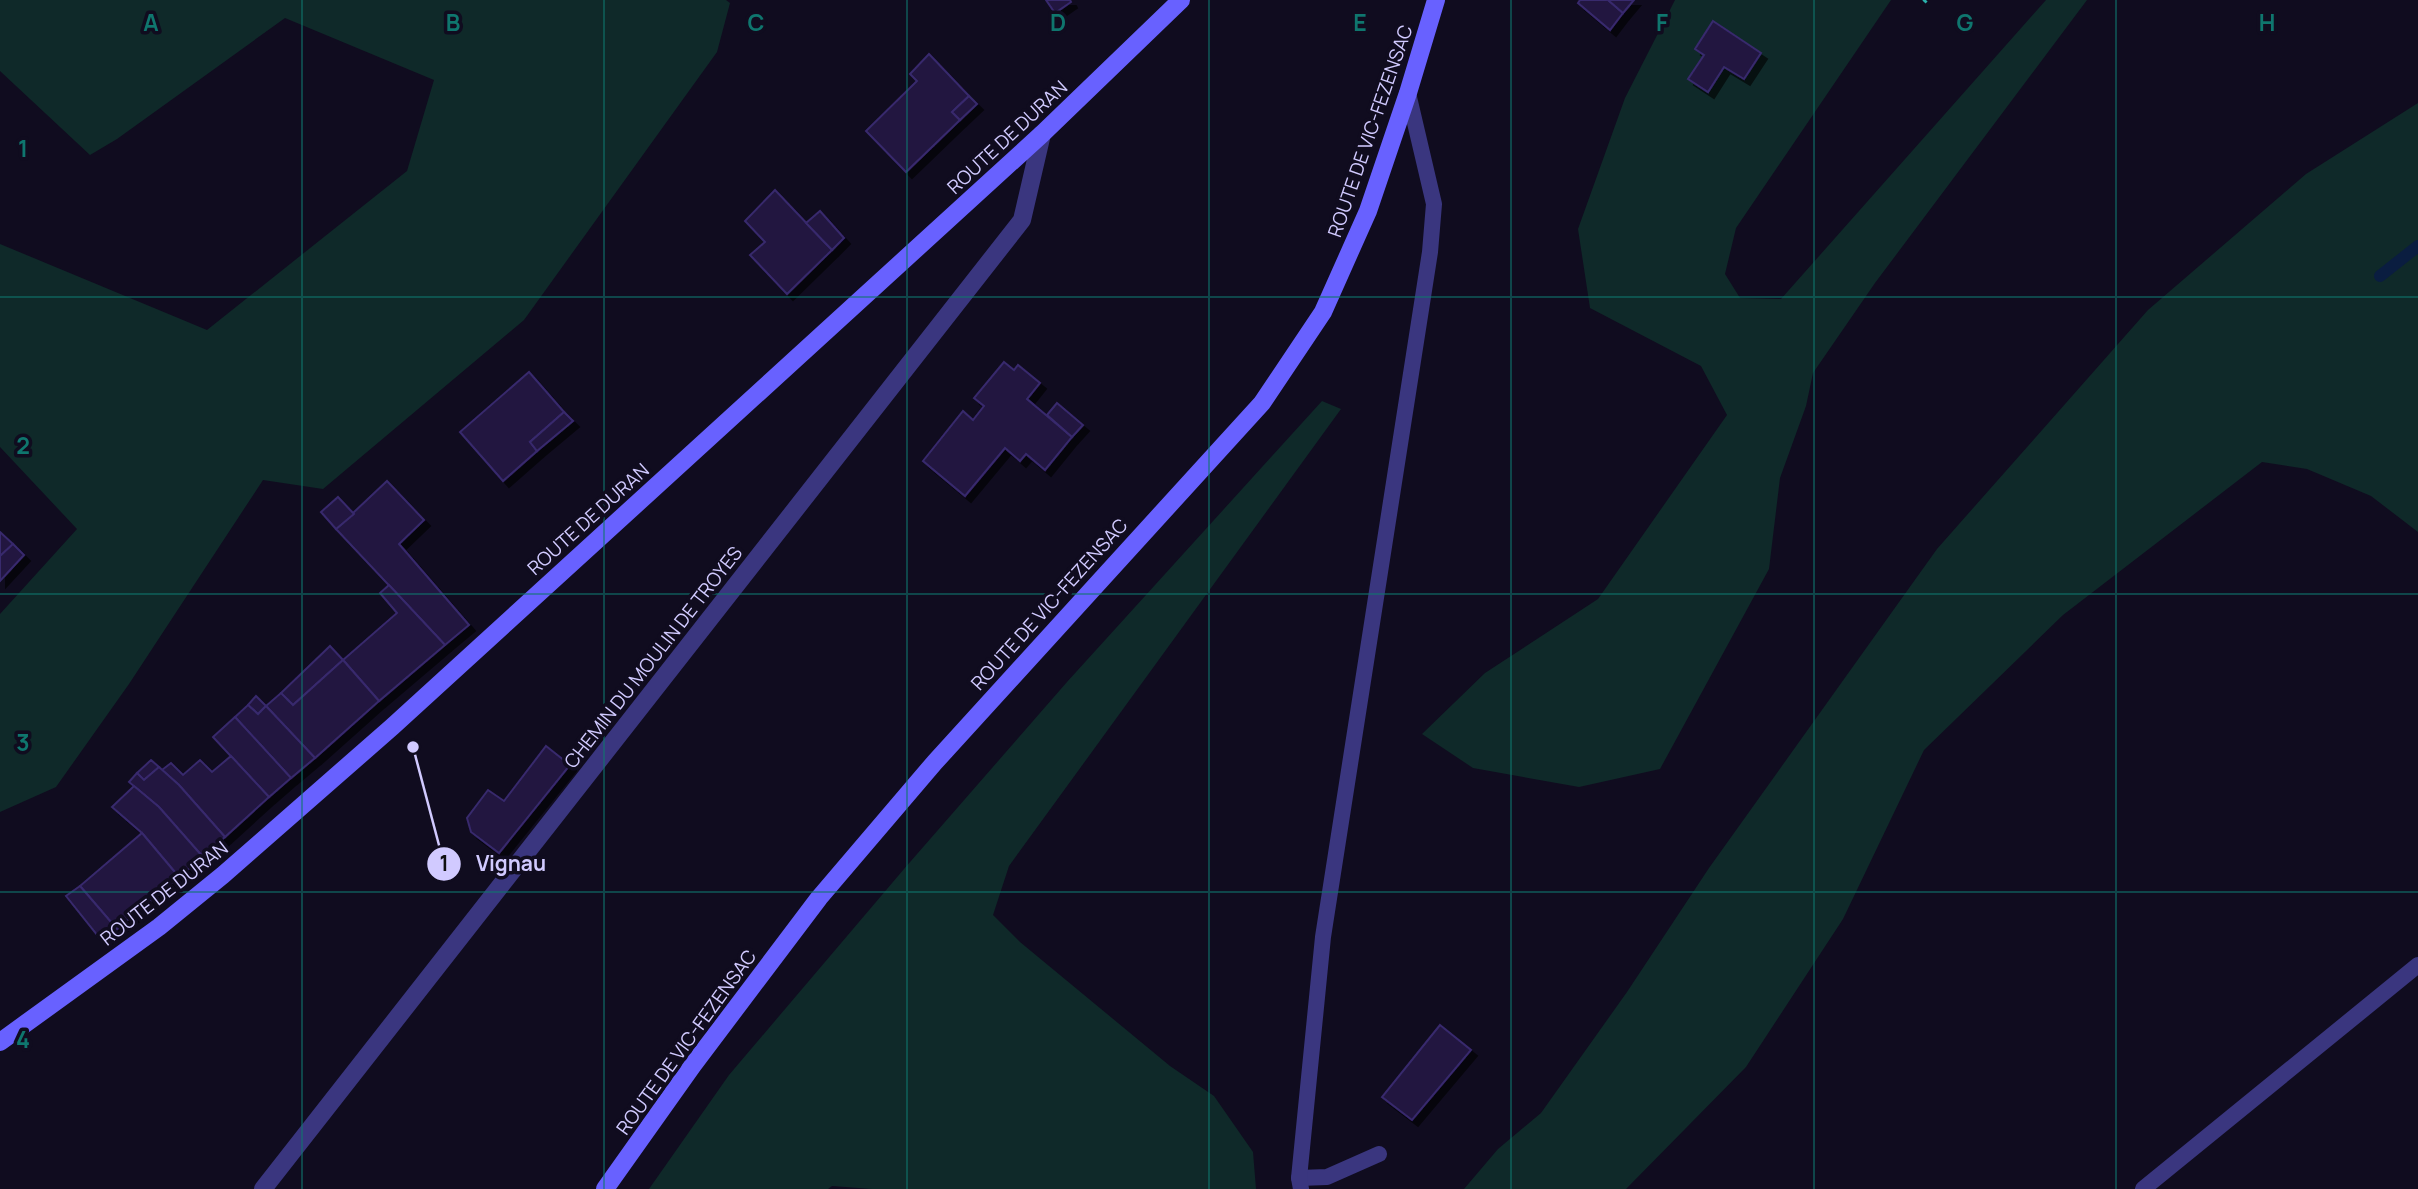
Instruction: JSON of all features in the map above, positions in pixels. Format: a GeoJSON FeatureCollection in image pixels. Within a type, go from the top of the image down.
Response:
{"type":"FeatureCollection","features":[{"type":"Feature","properties":{"kind":"street","name":"ROUTE DE DURAN"},"geometry":{"type":"LineString","coordinates":[[0,1042],[159,927],[223,875],[391,727],[1042,134],[1181,0]]}},
{"type":"Feature","properties":{"kind":"street","name":"ROUTE DE VIC-FEZENSAC"},"geometry":{"type":"LineString","coordinates":[[605,1189],[693,1065],[819,898],[935,762],[1262,403],[1323,312],[1368,211],[1436,0]]}},
{"type":"Feature","properties":{"kind":"street","name":"CHEMIN DU MOULIN DE TROYES"},"geometry":{"type":"LineString","coordinates":[[263,1189],[1022,220],[1042,134]]}},
{"type":"Feature","properties":{"kind":"lane"},"geometry":{"type":"LineString","coordinates":[[1379,1154],[1327,1177],[1300,1184],[1323,937],[1430,252],[1434,204],[1408,93]]}},
{"type":"Feature","properties":{"kind":"lane"},"geometry":{"type":"LineString","coordinates":[[2143,1189],[2418,965]]}},
{"type":"Feature","properties":{"kind":"green space"},"geometry":{"type":"Polygon","coordinates":[[[0,0],[726,0],[730,3],[717,52],[524,320],[323,489],[263,480],[129,684],[56,787],[0,812],[0,614],[77,529],[0,447],[0,244],[207,330],[407,171],[434,80],[285,18],[117,139],[90,155],[0,71],[0,0]]]}},
{"type":"Feature","properties":{"kind":"green space"},"geometry":{"type":"Polygon","coordinates":[[[1675,0],[1891,0],[1736,228],[1725,274],[1740,298],[1781,299],[2046,0],[2087,0],[1875,283],[1813,373],[1806,406],[1780,478],[1769,569],[1660,769],[1579,787],[1473,768],[1422,734],[1485,673],[1598,599],[1727,415],[1701,366],[1590,308],[1578,229],[1625,98],[1675,0]]]}},
{"type":"Feature","properties":{"kind":"green space"},"geometry":{"type":"Polygon","coordinates":[[[2418,103],[2418,532],[2371,496],[2307,469],[2262,462],[2063,615],[1924,750],[1843,919],[1746,1067],[1626,1189],[1464,1189],[1498,1149],[1541,1113],[1627,992],[1709,868],[1937,549],[2148,310],[2306,174],[2418,103]]]}},
{"type":"Feature","properties":{"kind":"green space"},"geometry":{"type":"Polygon","coordinates":[[[1322,401],[1341,409],[1009,866],[993,915],[1020,942],[1170,1066],[1214,1096],[1253,1152],[1256,1189],[872,1189],[832,1186],[828,1189],[649,1189],[729,1075],[904,869],[1067,682],[1322,401]]]}},
{"type":"Feature","properties":{"kind":"building"},"geometry":{"type":"Polygon","coordinates":[[[1046,0],[1070,0],[1071,2],[1055,13],[1046,0]]]}},
{"type":"Feature","properties":{"kind":"building"},"geometry":{"type":"Polygon","coordinates":[[[1580,0],[1608,0],[1623,13],[1610,30],[1578,3],[1580,0]]]}},
{"type":"Feature","properties":{"kind":"building"},"geometry":{"type":"Polygon","coordinates":[[[1608,0],[1634,0],[1623,13],[1608,0]]]}},
{"type":"Feature","properties":{"kind":"building"},"geometry":{"type":"Polygon","coordinates":[[[1713,21],[1761,53],[1744,79],[1724,67],[1708,92],[1688,79],[1704,55],[1695,49],[1713,21]]]}},
{"type":"Feature","properties":{"kind":"building"},"geometry":{"type":"Polygon","coordinates":[[[929,54],[969,96],[952,112],[960,120],[906,172],[866,131],[917,81],[910,74],[929,54]]]}},
{"type":"Feature","properties":{"kind":"building"},"geometry":{"type":"Polygon","coordinates":[[[969,96],[977,104],[960,120],[952,112],[969,96]]]}},
{"type":"Feature","properties":{"kind":"building"},"geometry":{"type":"Polygon","coordinates":[[[775,190],[832,250],[787,294],[750,255],[765,242],[745,221],[775,190]]]}},
{"type":"Feature","properties":{"kind":"building"},"geometry":{"type":"Polygon","coordinates":[[[820,211],[844,238],[832,250],[806,223],[820,211]]]}},
{"type":"Feature","properties":{"kind":"building"},"geometry":{"type":"Polygon","coordinates":[[[1004,362],[1014,370],[1018,365],[1040,383],[1027,399],[1072,437],[1045,470],[1026,454],[1020,461],[1005,448],[965,496],[923,461],[963,411],[973,420],[984,406],[974,398],[1004,362]]]}},
{"type":"Feature","properties":{"kind":"building"},"geometry":{"type":"Polygon","coordinates":[[[529,372],[564,412],[530,442],[537,451],[503,481],[460,432],[529,372]]]}},
{"type":"Feature","properties":{"kind":"building"},"geometry":{"type":"Polygon","coordinates":[[[1057,403],[1083,425],[1072,437],[1047,415],[1057,403]]]}},
{"type":"Feature","properties":{"kind":"building"},"geometry":{"type":"Polygon","coordinates":[[[564,412],[573,421],[537,451],[530,442],[564,412]]]}},
{"type":"Feature","properties":{"kind":"building"},"geometry":{"type":"Polygon","coordinates":[[[387,481],[424,520],[399,544],[469,625],[445,645],[336,529],[387,481]]]}},
{"type":"Feature","properties":{"kind":"building"},"geometry":{"type":"Polygon","coordinates":[[[338,497],[354,514],[336,529],[321,512],[338,497]]]}},
{"type":"Feature","properties":{"kind":"building"},"geometry":{"type":"Polygon","coordinates":[[[0,532],[13,544],[1,556],[0,556],[0,532]]]}},
{"type":"Feature","properties":{"kind":"building"},"geometry":{"type":"Polygon","coordinates":[[[13,544],[24,555],[0,581],[0,556],[13,544]]]}},
{"type":"Feature","properties":{"kind":"building"},"geometry":{"type":"Polygon","coordinates":[[[389,585],[445,645],[379,701],[343,660],[397,613],[380,593],[389,585]]]}},
{"type":"Feature","properties":{"kind":"building"},"geometry":{"type":"Polygon","coordinates":[[[330,646],[343,660],[293,705],[281,693],[330,646]]]}},
{"type":"Feature","properties":{"kind":"building"},"geometry":{"type":"Polygon","coordinates":[[[343,660],[379,701],[315,758],[266,706],[281,693],[293,705],[343,660]]]}},
{"type":"Feature","properties":{"kind":"building"},"geometry":{"type":"Polygon","coordinates":[[[256,696],[266,706],[258,714],[248,705],[256,696]]]}},
{"type":"Feature","properties":{"kind":"building"},"geometry":{"type":"Polygon","coordinates":[[[248,705],[258,714],[266,706],[315,758],[291,778],[235,717],[248,705]]]}},
{"type":"Feature","properties":{"kind":"building"},"geometry":{"type":"Polygon","coordinates":[[[235,717],[291,778],[269,797],[213,737],[235,717]]]}},
{"type":"Feature","properties":{"kind":"building"},"geometry":{"type":"Polygon","coordinates":[[[546,746],[570,765],[499,853],[471,832],[467,818],[488,790],[504,801],[546,746]]]}},
{"type":"Feature","properties":{"kind":"building"},"geometry":{"type":"Polygon","coordinates":[[[231,756],[269,797],[225,837],[179,785],[162,770],[171,763],[183,775],[200,760],[212,772],[231,756]]]}},
{"type":"Feature","properties":{"kind":"building"},"geometry":{"type":"Polygon","coordinates":[[[151,760],[159,767],[144,780],[137,773],[151,760]]]}},
{"type":"Feature","properties":{"kind":"building"},"geometry":{"type":"Polygon","coordinates":[[[159,767],[179,785],[225,837],[203,857],[159,807],[129,782],[137,773],[144,780],[159,767]]]}},
{"type":"Feature","properties":{"kind":"building"},"geometry":{"type":"Polygon","coordinates":[[[134,786],[159,807],[203,857],[179,877],[142,833],[112,807],[134,786]]]}},
{"type":"Feature","properties":{"kind":"building"},"geometry":{"type":"Polygon","coordinates":[[[142,833],[179,877],[117,929],[80,886],[142,833]]]}},
{"type":"Feature","properties":{"kind":"building"},"geometry":{"type":"Polygon","coordinates":[[[80,886],[117,929],[102,941],[66,896],[80,886]]]}},
{"type":"Feature","properties":{"kind":"building"},"geometry":{"type":"Polygon","coordinates":[[[1440,1025],[1471,1050],[1412,1120],[1382,1097],[1440,1025]]]}},
{"type":"Feature","properties":{"kind":"waterway"},"geometry":{"type":"LineString","coordinates":[[2380,276],[2418,246]]}},
{"type":"Feature","properties":{"kind":"place","name":"Vignau"},"geometry":{"type":"Point","coordinates":[413,747]}}]}
